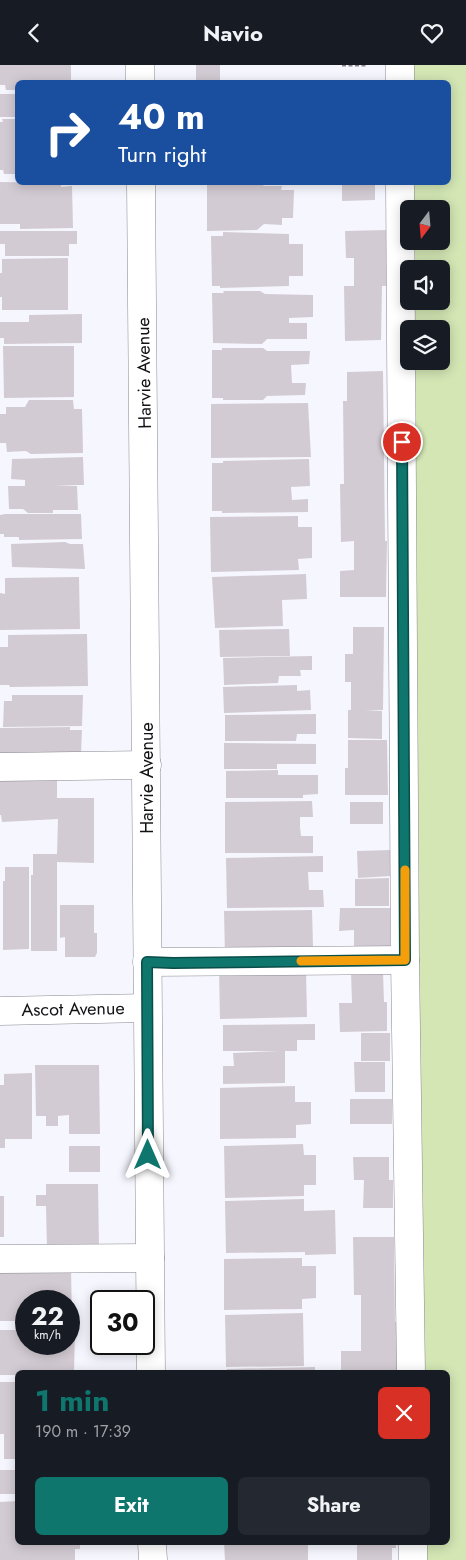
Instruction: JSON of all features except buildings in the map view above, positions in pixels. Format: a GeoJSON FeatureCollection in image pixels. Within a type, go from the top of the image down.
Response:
{"type":"FeatureCollection","features":[{"type":"Feature","properties":{"kind":"street"},"geometry":{"type":"LineString","coordinates":[[140,65],[140,80]]}},
{"type":"Feature","properties":{"kind":"street"},"geometry":{"type":"LineString","coordinates":[[400,65],[400,80]]}},
{"type":"Feature","properties":{"kind":"street","name":"Harvie Avenue"},"geometry":{"type":"LineString","coordinates":[[142,185],[151,1370]]}},
{"type":"Feature","properties":{"kind":"street"},"geometry":{"type":"LineString","coordinates":[[400,185],[405,960],[411,1370]]}},
{"type":"Feature","properties":{"kind":"street"},"geometry":{"type":"LineString","coordinates":[[0,767],[147,765]]}},
{"type":"Feature","properties":{"kind":"street"},"geometry":{"type":"LineString","coordinates":[[147,962],[405,960]]}},
{"type":"Feature","properties":{"kind":"street","name":"Ascot Avenue"},"geometry":{"type":"LineString","coordinates":[[0,1011],[147,1008]]}},
{"type":"Feature","properties":{"kind":"street"},"geometry":{"type":"LineString","coordinates":[[0,1259],[150,1258]]}},
{"type":"Feature","properties":{"kind":"street"},"geometry":{"type":"LineString","coordinates":[[152,1545],[152,1560]]}},
{"type":"Feature","properties":{"kind":"street"},"geometry":{"type":"LineString","coordinates":[[413,1545],[413,1560]]}},
{"type":"Feature","properties":{"kind":"path"},"geometry":{"type":"LineString","coordinates":[[342,65],[370,65]]}},
{"type":"Feature","properties":{"kind":"green space"},"geometry":{"type":"Polygon","coordinates":[[[410,65],[466,65],[466,1560],[424,1560],[424,1545],[450,1545],[450,1370],[422,1370],[413,370],[450,370],[450,320],[413,320],[412,310],[450,310],[450,260],[412,260],[412,250],[450,250],[450,200],[411,200],[411,185],[451,185],[451,80],[410,80],[410,65]]]}},
{"type":"Feature","properties":{"kind":"slow traffic"},"geometry":{"type":"LineString","coordinates":[[301,961],[405,960],[405,870]]}},
{"type":"Feature","properties":{"kind":"route"},"geometry":{"type":"LineString","coordinates":[[148,1155],[147,962],[405,960],[402,442]]}}]}
